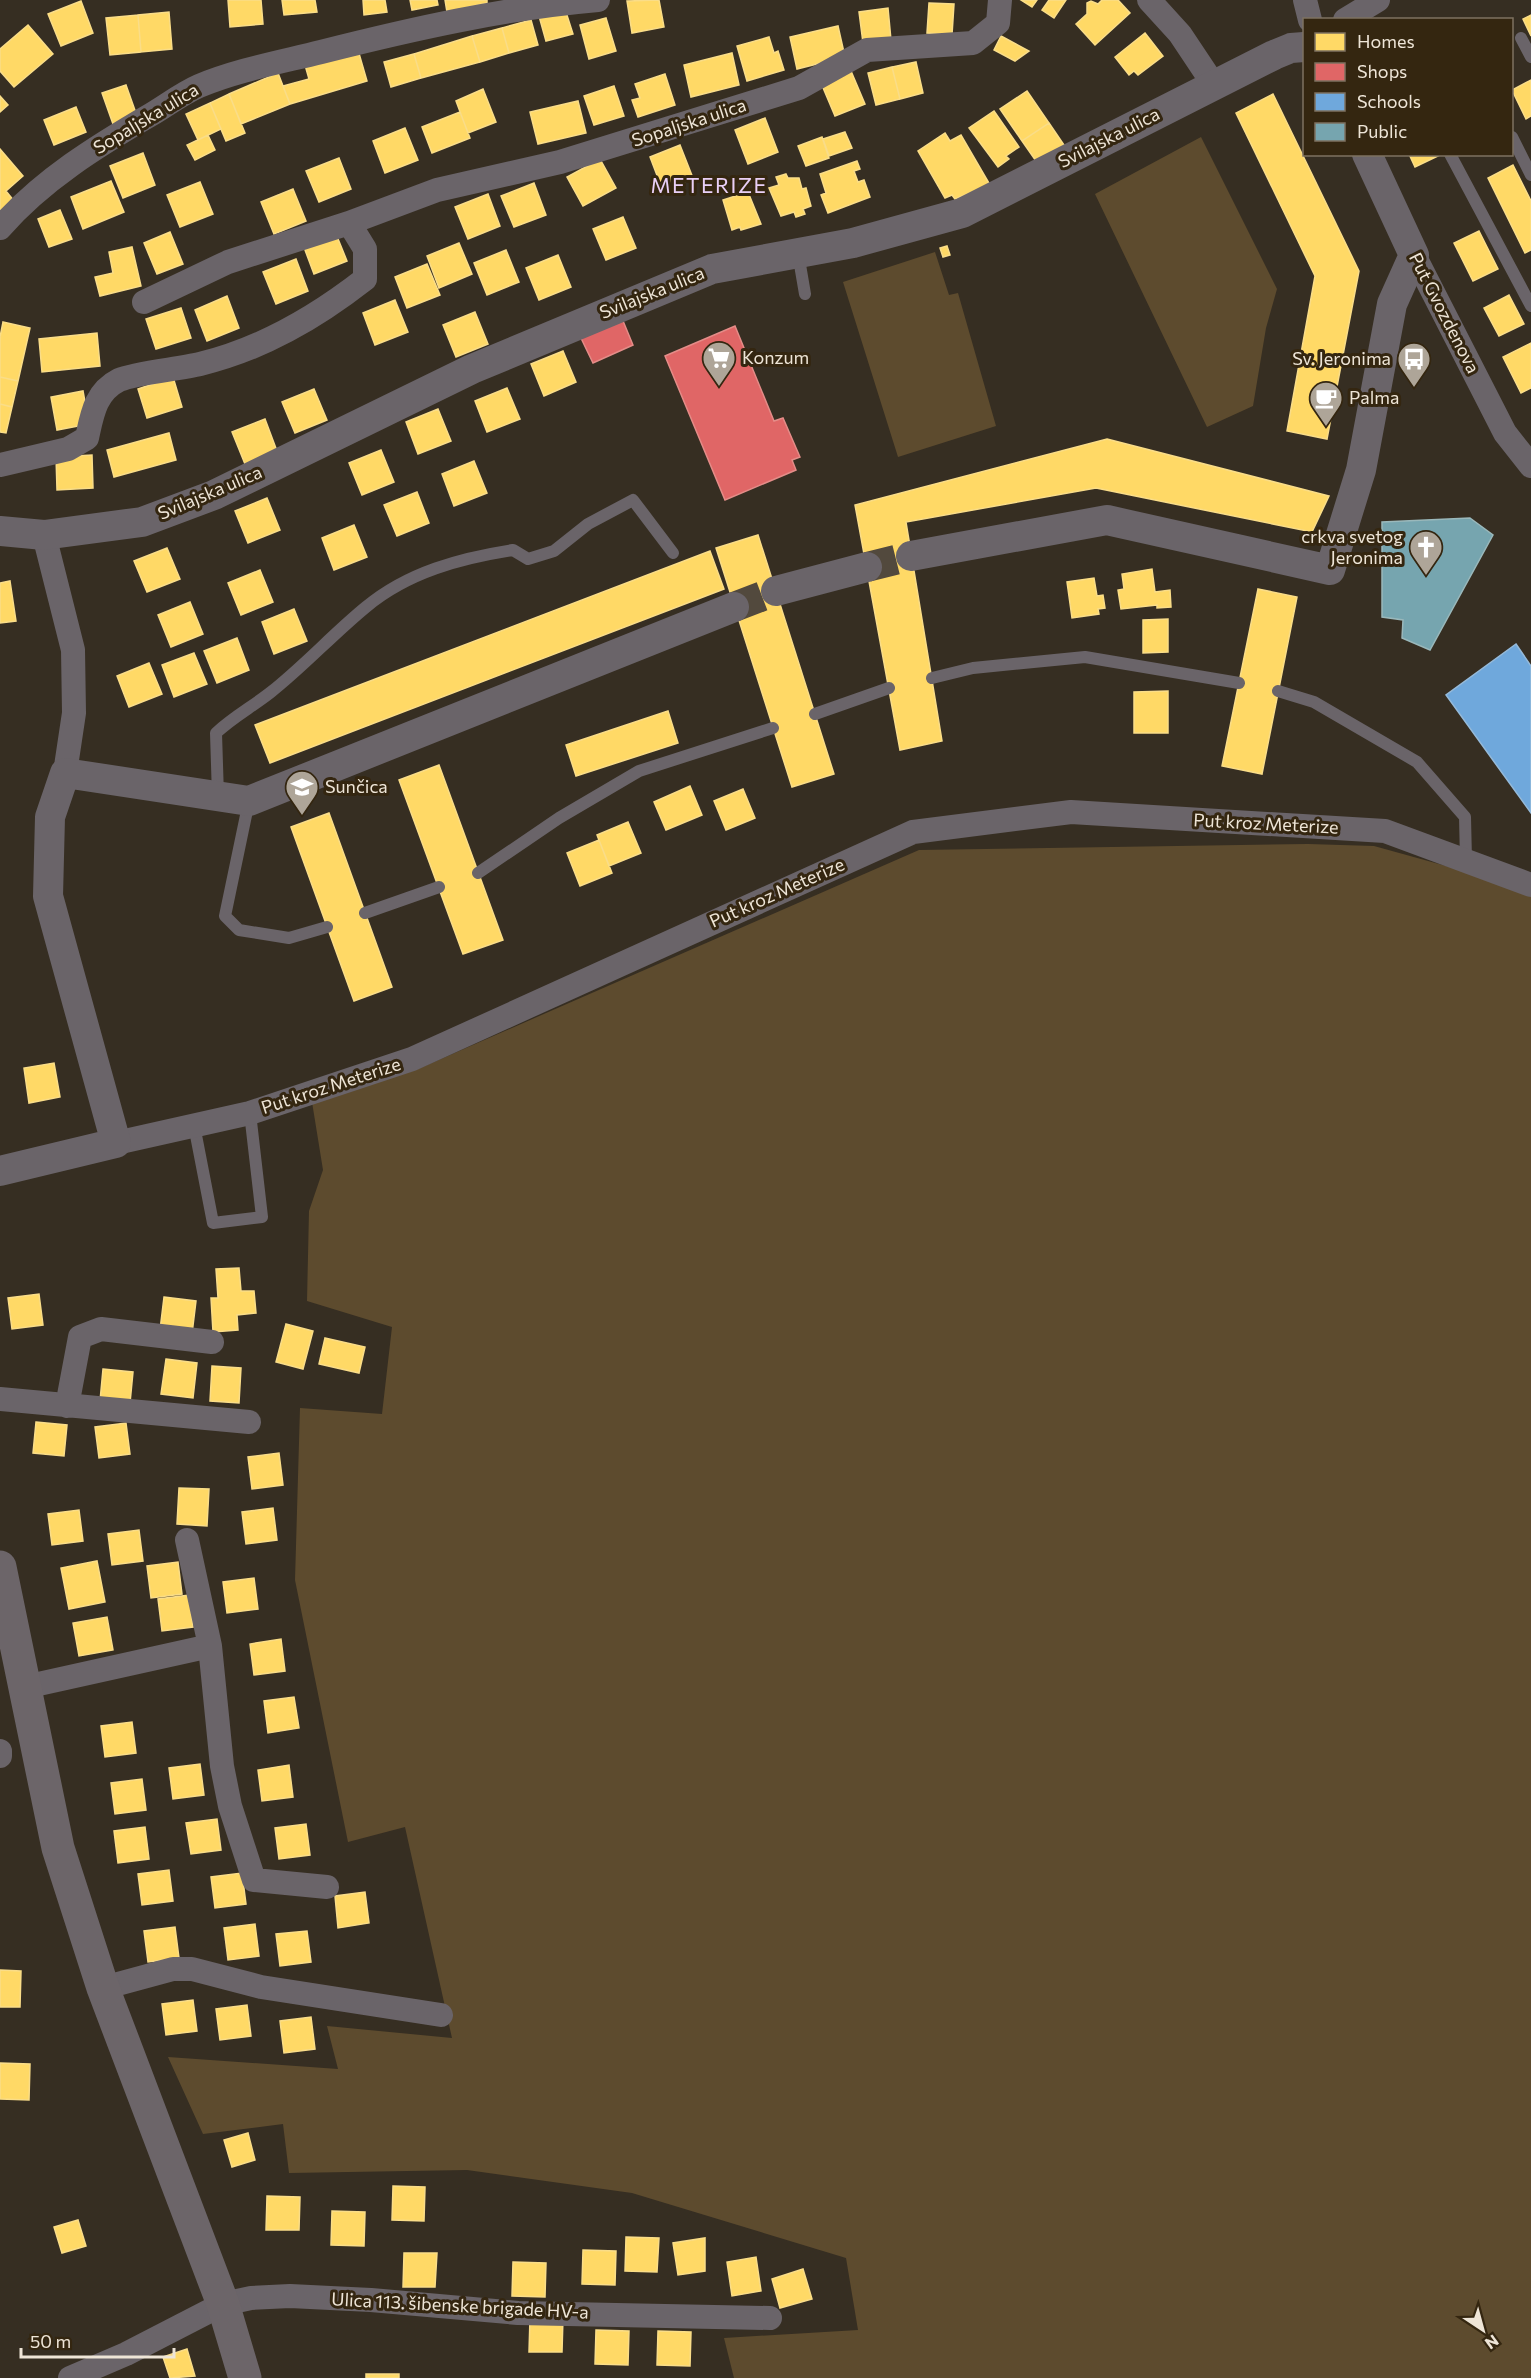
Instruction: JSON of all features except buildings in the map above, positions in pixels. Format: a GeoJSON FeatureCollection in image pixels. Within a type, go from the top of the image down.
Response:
{"type":"FeatureCollection","features":[{"type":"Feature","properties":{"kind":"main road"},"geometry":{"type":"LineString","coordinates":[[0,1567],[58,1848],[103,1988],[223,2304],[245,2378]]}},
{"type":"Feature","properties":{"kind":"street","name":"Sopaljska ulica"},"geometry":{"type":"LineString","coordinates":[[0,228],[19,207],[58,173],[122,131],[198,86],[265,66],[400,32],[565,3],[598,0]]}},
{"type":"Feature","properties":{"kind":"street","name":"Sopaljska ulica"},"geometry":{"type":"LineString","coordinates":[[144,302],[228,262],[349,223],[437,190],[560,162],[799,88],[867,50],[973,44],[998,23],[1000,0]]}},
{"type":"Feature","properties":{"kind":"street"},"geometry":{"type":"LineString","coordinates":[[1149,0],[1180,34],[1214,85]]}},
{"type":"Feature","properties":{"kind":"street"},"geometry":{"type":"LineString","coordinates":[[1305,0],[1310,18]]}},
{"type":"Feature","properties":{"kind":"street"},"geometry":{"type":"LineString","coordinates":[[1348,18],[1378,0]]}},
{"type":"Feature","properties":{"kind":"street","name":"Svilajska ulica"},"geometry":{"type":"LineString","coordinates":[[0,531],[44,535],[142,522],[214,495],[472,369],[712,268],[878,237],[962,213],[1274,55],[1291,48],[1303,47]]}},
{"type":"Feature","properties":{"kind":"street","name":"Put Gvozdenova"},"geometry":{"type":"LineString","coordinates":[[1368,156],[1414,255],[1505,433],[1531,466]]}},
{"type":"Feature","properties":{"kind":"street"},"geometry":{"type":"LineString","coordinates":[[0,465],[68,448],[87,438],[96,400],[118,381],[201,364],[264,344],[326,310],[365,279],[365,249],[349,223]]}},
{"type":"Feature","properties":{"kind":"street"},"geometry":{"type":"LineString","coordinates":[[911,556],[1107,519],[1330,570],[1360,471],[1392,304],[1414,255]]}},
{"type":"Feature","properties":{"kind":"street"},"geometry":{"type":"LineString","coordinates":[[44,535],[73,650],[74,712],[65,772],[50,817],[48,896],[117,1143]]}},
{"type":"Feature","properties":{"kind":"street"},"geometry":{"type":"LineString","coordinates":[[776,591],[867,567]]}},
{"type":"Feature","properties":{"kind":"street"},"geometry":{"type":"LineString","coordinates":[[65,772],[249,801],[734,607]]}},
{"type":"Feature","properties":{"kind":"street","name":"Put kroz Meterize"},"geometry":{"type":"LineString","coordinates":[[0,1171],[250,1113],[412,1059],[913,832],[1083,813],[1385,831],[1531,885]]}},
{"type":"Feature","properties":{"kind":"street"},"geometry":{"type":"LineString","coordinates":[[67,1406],[80,1337],[101,1329],[212,1342]]}},
{"type":"Feature","properties":{"kind":"street"},"geometry":{"type":"LineString","coordinates":[[0,1400],[249,1422]]}},
{"type":"Feature","properties":{"kind":"street"},"geometry":{"type":"LineString","coordinates":[[187,1540],[210,1646],[222,1766],[230,1806],[254,1880],[327,1887]]}},
{"type":"Feature","properties":{"kind":"street"},"geometry":{"type":"LineString","coordinates":[[25,1687],[210,1646]]}},
{"type":"Feature","properties":{"kind":"street"},"geometry":{"type":"LineString","coordinates":[[0,1751],[0,1756]]}},
{"type":"Feature","properties":{"kind":"street"},"geometry":{"type":"LineString","coordinates":[[103,1988],[173,1970],[192,1969],[272,1989],[441,2014]]}},
{"type":"Feature","properties":{"kind":"street","name":"Ulica 113. šibenske brigade HV-a"},"geometry":{"type":"LineString","coordinates":[[70,2378],[126,2354],[223,2304],[251,2298],[290,2296],[518,2313],[770,2318]]}},
{"type":"Feature","properties":{"kind":"lane"},"geometry":{"type":"LineString","coordinates":[[1521,38],[1531,57]]}},
{"type":"Feature","properties":{"kind":"lane"},"geometry":{"type":"LineString","coordinates":[[1513,139],[1531,175]]}},
{"type":"Feature","properties":{"kind":"lane"},"geometry":{"type":"LineString","coordinates":[[1450,156],[1531,306]]}},
{"type":"Feature","properties":{"kind":"lane"},"geometry":{"type":"LineString","coordinates":[[798,252],[805,294]]}},
{"type":"Feature","properties":{"kind":"lane"},"geometry":{"type":"LineString","coordinates":[[218,796],[216,734],[232,718],[271,692],[368,605],[409,579],[466,558],[513,550],[528,559],[554,551],[588,524],[633,500],[673,553]]}},
{"type":"Feature","properties":{"kind":"lane"},"geometry":{"type":"LineString","coordinates":[[932,678],[973,668],[1085,657],[1239,683]]}},
{"type":"Feature","properties":{"kind":"lane"},"geometry":{"type":"LineString","coordinates":[[815,714],[889,688]]}},
{"type":"Feature","properties":{"kind":"lane"},"geometry":{"type":"LineString","coordinates":[[1278,691],[1314,702],[1418,762],[1465,817],[1466,860]]}},
{"type":"Feature","properties":{"kind":"lane"},"geometry":{"type":"LineString","coordinates":[[478,873],[559,818],[639,771],[772,728]]}},
{"type":"Feature","properties":{"kind":"lane"},"geometry":{"type":"LineString","coordinates":[[249,801],[225,916],[238,930],[289,938],[327,927]]}},
{"type":"Feature","properties":{"kind":"lane"},"geometry":{"type":"LineString","coordinates":[[365,913],[439,888]]}},
{"type":"Feature","properties":{"kind":"lane"},"geometry":{"type":"LineString","coordinates":[[194,1125],[213,1223],[262,1217],[250,1113]]}},
{"type":"Feature","properties":{"kind":"shaded area"},"geometry":{"type":"Polygon","coordinates":[[[1201,137],[1277,289],[1266,328],[1253,406],[1207,427],[1095,194],[1201,137]]]}},
{"type":"Feature","properties":{"kind":"shaded area"},"geometry":{"type":"Polygon","coordinates":[[[935,252],[949,295],[958,293],[996,426],[898,457],[843,282],[935,252]]]}},
{"type":"Feature","properties":{"kind":"shaded area"},"geometry":{"type":"Polygon","coordinates":[[[1308,844],[1374,846],[1457,869],[1531,897],[1531,2378],[734,2378],[724,2338],[858,2330],[846,2258],[632,2193],[467,2170],[289,2173],[283,2124],[203,2134],[168,2057],[338,2069],[327,2026],[452,2038],[405,1827],[348,1842],[295,1580],[300,1408],[382,1414],[392,1327],[307,1301],[309,1211],[323,1170],[312,1102],[418,1069],[919,850],[1308,844]]]}},
{"type":"Feature","properties":{"kind":"tunnel"},"geometry":{"type":"LineString","coordinates":[[867,567],[911,556]]}},
{"type":"Feature","properties":{"kind":"tunnel"},"geometry":{"type":"LineString","coordinates":[[734,607],[776,591]]}},
{"type":"Feature","properties":{"kind":"place","name":"Konzum"},"geometry":{"type":"Point","coordinates":[719,387]}},
{"type":"Feature","properties":{"kind":"place","name":"Sv. Jeronima"},"geometry":{"type":"Point","coordinates":[1414,388]}},
{"type":"Feature","properties":{"kind":"place","name":"Palma"},"geometry":{"type":"Point","coordinates":[1326,427]}},
{"type":"Feature","properties":{"kind":"place","name":"crkva svetog Jeronima"},"geometry":{"type":"Point","coordinates":[1426,576]}},
{"type":"Feature","properties":{"kind":"place","name":"Sunčica"},"geometry":{"type":"Point","coordinates":[302,816]}},
{"type":"Feature","properties":{"kind":"district","name":"METERIZE"},"geometry":{"type":"Point","coordinates":[709,186]}}]}
